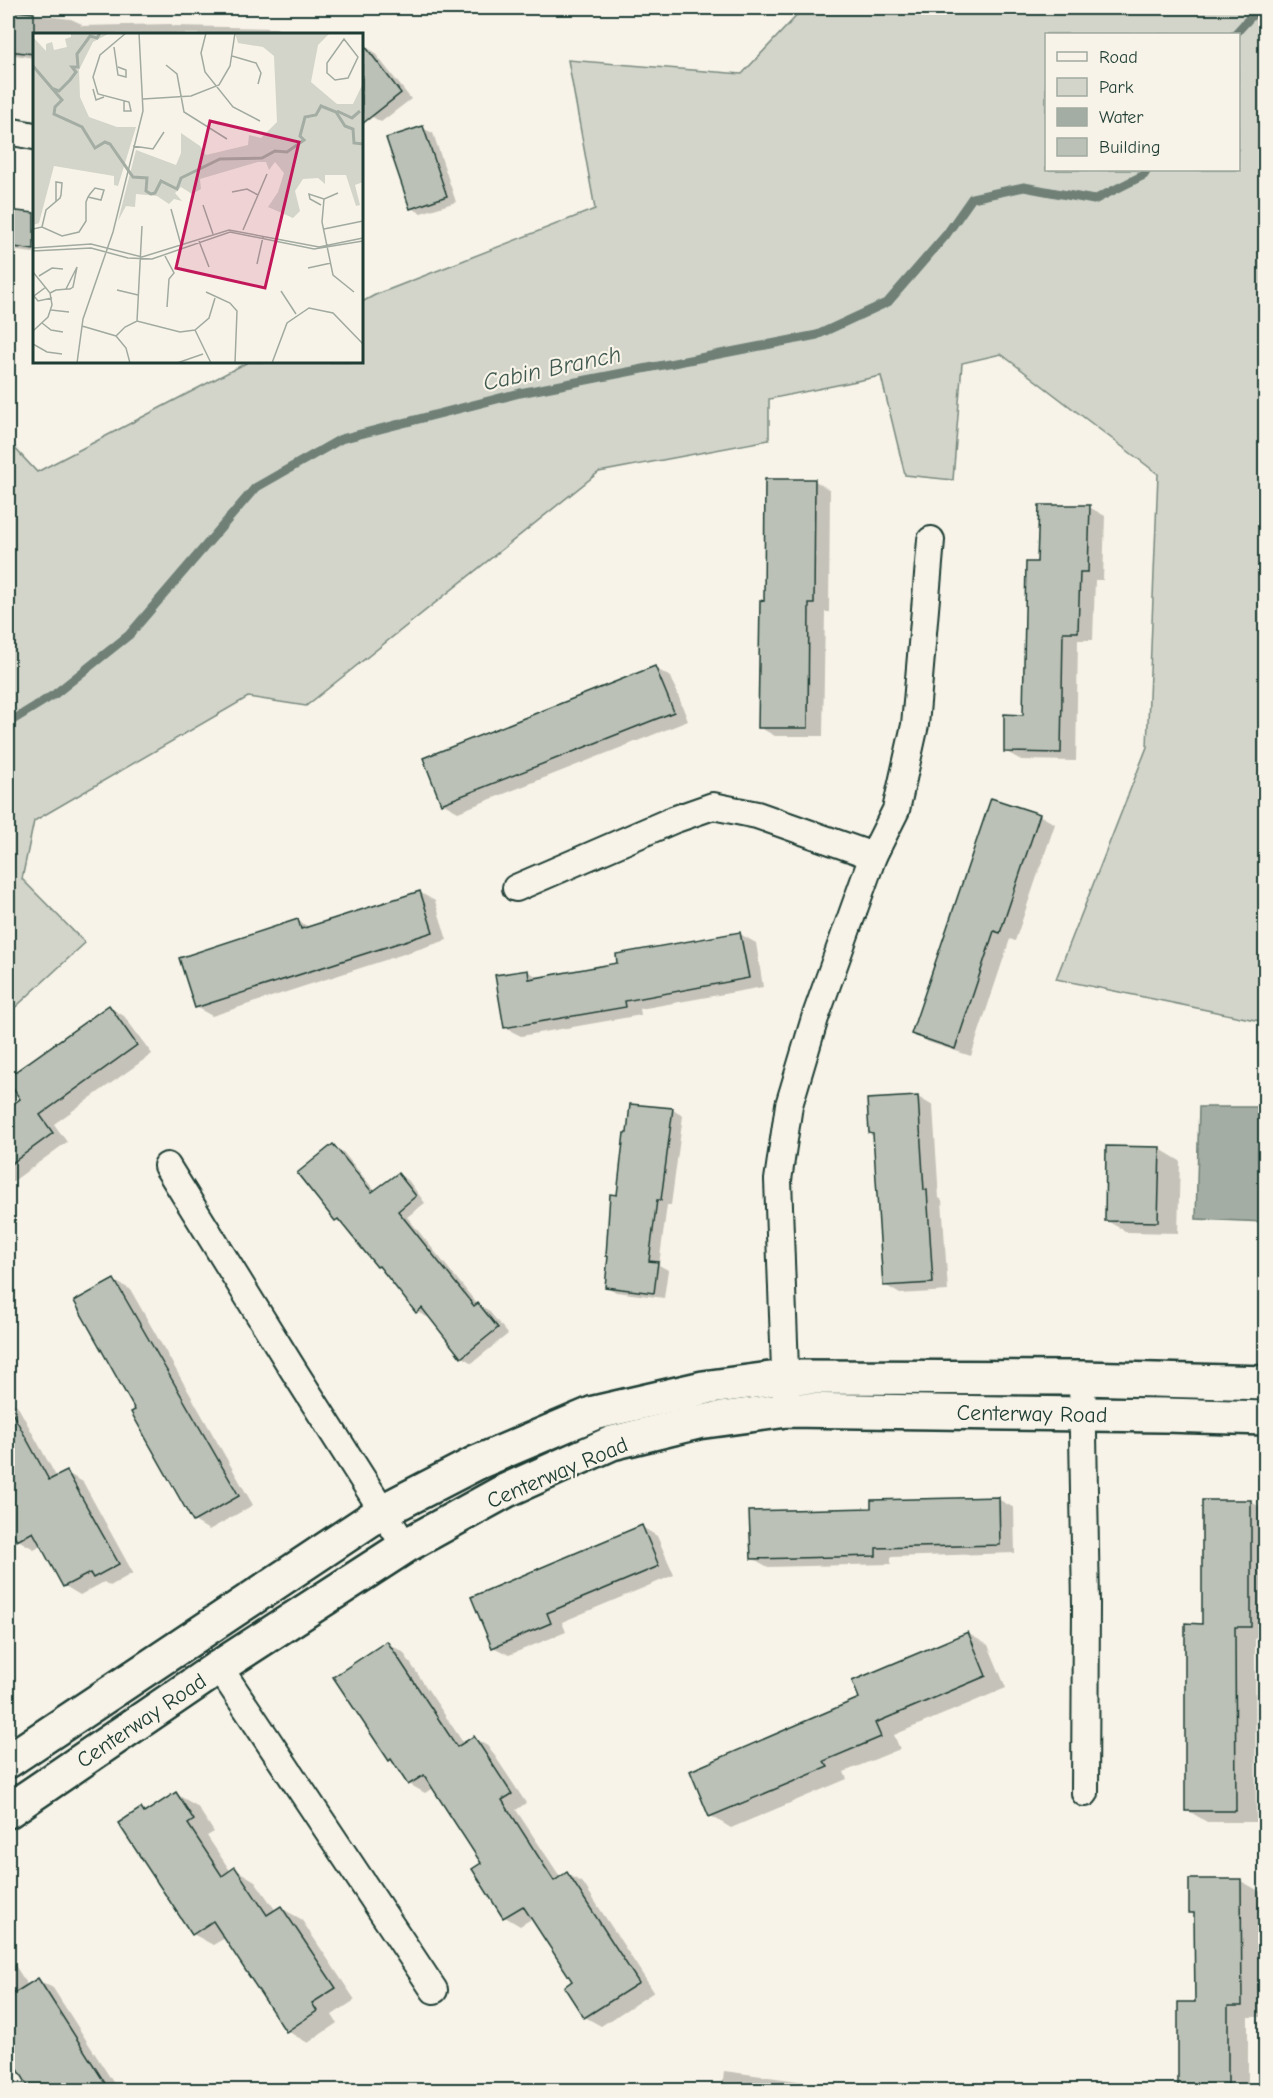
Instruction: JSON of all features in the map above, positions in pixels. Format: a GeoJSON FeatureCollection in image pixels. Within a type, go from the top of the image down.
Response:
{"type":"FeatureCollection","features":[{"type":"Feature","properties":{"kind":"street"},"geometry":{"type":"LineString","coordinates":[[8,130],[33,136]]}},
{"type":"Feature","properties":{"kind":"street"},"geometry":{"type":"LineString","coordinates":[[787,1410],[778,1180],[789,1105],[815,1018],[873,856],[896,810],[915,726],[931,540]]}},
{"type":"Feature","properties":{"kind":"street"},"geometry":{"type":"LineString","coordinates":[[516,888],[673,820],[713,806],[757,815],[873,856]]}},
{"type":"Feature","properties":{"kind":"street"},"geometry":{"type":"LineString","coordinates":[[167,1166],[405,1546]]}},
{"type":"Feature","properties":{"kind":"street","name":"Centerway Road"},"geometry":{"type":"LineString","coordinates":[[8,1761],[383,1511],[476,1463],[594,1413],[703,1388],[785,1377],[1082,1378],[1266,1383]]}},
{"type":"Feature","properties":{"kind":"street"},"geometry":{"type":"LineString","coordinates":[[1082,1378],[1086,1604],[1085,1793]]}},
{"type":"Feature","properties":{"kind":"street","name":"Centerway Road"},"geometry":{"type":"LineString","coordinates":[[9,1808],[405,1546],[505,1491],[612,1443],[698,1422],[787,1410],[1266,1418]]}},
{"type":"Feature","properties":{"kind":"street"},"geometry":{"type":"LineString","coordinates":[[219,1667],[434,1990]]}},
{"type":"Feature","properties":{"kind":"green space"},"geometry":{"type":"Polygon","coordinates":[[[804,8],[1265,8],[1265,1022],[1056,979],[1147,747],[1158,474],[1001,354],[962,363],[953,480],[905,475],[881,376],[769,399],[769,440],[599,472],[306,706],[248,697],[34,821],[22,879],[85,943],[8,1014],[8,441],[37,472],[246,363],[363,363],[363,301],[595,209],[568,60],[742,74],[804,8]]]}},
{"type":"Feature","properties":{"kind":"water"},"geometry":{"type":"Polygon","coordinates":[[[1199,1107],[1265,1107],[1265,1222],[1196,1219],[1199,1107]]]}},
{"type":"Feature","properties":{"kind":"building"},"geometry":{"type":"Polygon","coordinates":[[[8,10],[34,13],[33,54],[8,51],[8,10]]]}},
{"type":"Feature","properties":{"kind":"building"},"geometry":{"type":"Polygon","coordinates":[[[363,43],[401,93],[363,123],[363,43]]]}},
{"type":"Feature","properties":{"kind":"building"},"geometry":{"type":"Polygon","coordinates":[[[423,126],[447,196],[410,209],[386,138],[423,126]]]}},
{"type":"Feature","properties":{"kind":"building"},"geometry":{"type":"Polygon","coordinates":[[[8,210],[33,213],[33,250],[8,246],[8,210]]]}},
{"type":"Feature","properties":{"kind":"building"},"geometry":{"type":"Polygon","coordinates":[[[765,479],[815,479],[814,604],[809,604],[808,728],[758,728],[760,600],[764,601],[765,479]]]}},
{"type":"Feature","properties":{"kind":"building"},"geometry":{"type":"Polygon","coordinates":[[[1039,505],[1090,505],[1088,572],[1080,572],[1078,632],[1063,632],[1061,753],[1004,752],[1004,714],[1023,715],[1026,562],[1037,562],[1039,505]]]}},
{"type":"Feature","properties":{"kind":"building"},"geometry":{"type":"Polygon","coordinates":[[[655,666],[674,712],[441,804],[423,758],[655,666]]]}},
{"type":"Feature","properties":{"kind":"building"},"geometry":{"type":"Polygon","coordinates":[[[991,798],[1040,814],[1000,933],[994,931],[955,1049],[911,1034],[991,798]]]}},
{"type":"Feature","properties":{"kind":"building"},"geometry":{"type":"Polygon","coordinates":[[[420,891],[433,932],[195,1008],[179,958],[298,919],[301,929],[420,891]]]}},
{"type":"Feature","properties":{"kind":"building"},"geometry":{"type":"Polygon","coordinates":[[[740,932],[749,978],[625,1001],[626,1007],[504,1028],[495,975],[528,970],[529,979],[617,963],[616,954],[740,932]]]}},
{"type":"Feature","properties":{"kind":"building"},"geometry":{"type":"Polygon","coordinates":[[[109,1005],[137,1045],[40,1115],[53,1133],[8,1166],[8,1108],[20,1099],[8,1081],[8,1077],[109,1005]]]}},
{"type":"Feature","properties":{"kind":"building"},"geometry":{"type":"Polygon","coordinates":[[[918,1096],[933,1283],[883,1286],[873,1134],[869,1133],[867,1099],[918,1096]]]}},
{"type":"Feature","properties":{"kind":"building"},"geometry":{"type":"Polygon","coordinates":[[[630,1104],[673,1108],[661,1200],[657,1200],[649,1261],[658,1262],[654,1293],[605,1287],[610,1194],[617,1195],[624,1133],[627,1133],[630,1104]]]}},
{"type":"Feature","properties":{"kind":"building"},"geometry":{"type":"Polygon","coordinates":[[[333,1144],[372,1192],[398,1173],[416,1196],[398,1211],[474,1306],[478,1303],[498,1328],[461,1358],[422,1308],[416,1313],[379,1266],[377,1267],[338,1219],[335,1221],[297,1173],[333,1144]]]}},
{"type":"Feature","properties":{"kind":"building"},"geometry":{"type":"Polygon","coordinates":[[[1106,1146],[1160,1147],[1158,1222],[1105,1221],[1106,1146]]]}},
{"type":"Feature","properties":{"kind":"building"},"geometry":{"type":"Polygon","coordinates":[[[114,1279],[239,1496],[193,1522],[131,1412],[135,1410],[74,1301],[114,1279]]]}},
{"type":"Feature","properties":{"kind":"building"},"geometry":{"type":"Polygon","coordinates":[[[8,1405],[49,1480],[67,1471],[119,1564],[93,1578],[90,1573],[63,1587],[33,1532],[17,1541],[8,1524],[8,1405]]]}},
{"type":"Feature","properties":{"kind":"building"},"geometry":{"type":"Polygon","coordinates":[[[999,1497],[1000,1545],[876,1548],[876,1556],[751,1559],[749,1511],[871,1508],[871,1500],[999,1497]]]}},
{"type":"Feature","properties":{"kind":"building"},"geometry":{"type":"Polygon","coordinates":[[[1202,1500],[1251,1500],[1251,1627],[1235,1627],[1236,1811],[1185,1811],[1185,1623],[1202,1624],[1202,1500]]]}},
{"type":"Feature","properties":{"kind":"building"},"geometry":{"type":"Polygon","coordinates":[[[642,1525],[659,1566],[547,1613],[551,1623],[492,1648],[471,1597],[642,1525]]]}},
{"type":"Feature","properties":{"kind":"building"},"geometry":{"type":"Polygon","coordinates":[[[968,1632],[986,1676],[875,1723],[881,1737],[824,1761],[828,1767],[709,1817],[690,1771],[859,1698],[852,1681],[968,1632]]]}},
{"type":"Feature","properties":{"kind":"building"},"geometry":{"type":"Polygon","coordinates":[[[387,1641],[457,1747],[474,1736],[512,1794],[502,1800],[554,1881],[567,1872],[639,1983],[584,2018],[564,1987],[572,1981],[523,1906],[503,1918],[472,1869],[481,1863],[424,1775],[408,1785],[391,1759],[389,1761],[333,1677],[387,1641]]]}},
{"type":"Feature","properties":{"kind":"building"},"geometry":{"type":"Polygon","coordinates":[[[176,1792],[194,1820],[188,1824],[222,1876],[235,1867],[267,1915],[281,1906],[336,1988],[312,2003],[317,2011],[286,2032],[213,1921],[192,1935],[118,1823],[141,1808],[144,1813],[176,1792]]]}},
{"type":"Feature","properties":{"kind":"building"},"geometry":{"type":"Polygon","coordinates":[[[1189,1879],[1241,1879],[1242,2006],[1228,2006],[1228,2091],[1178,2091],[1178,2002],[1195,2002],[1194,1913],[1189,1913],[1189,1879]]]}},
{"type":"Feature","properties":{"kind":"building"},"geometry":{"type":"Polygon","coordinates":[[[38,1978],[110,2091],[31,2091],[8,2053],[8,1997],[38,1978]]]}},
{"type":"Feature","properties":{"kind":"waterway","name":"Cabin Branch"},"geometry":{"type":"LineString","coordinates":[[1236,33],[1257,10],[1264,8]]}},
{"type":"Feature","properties":{"kind":"waterway","name":"Cabin Branch"},"geometry":{"type":"LineString","coordinates":[[8,723],[55,694],[129,635],[255,488],[341,439],[520,393],[817,335],[888,302],[946,235],[972,198],[1024,187],[1094,200],[1144,175],[1146,171]]}}]}
